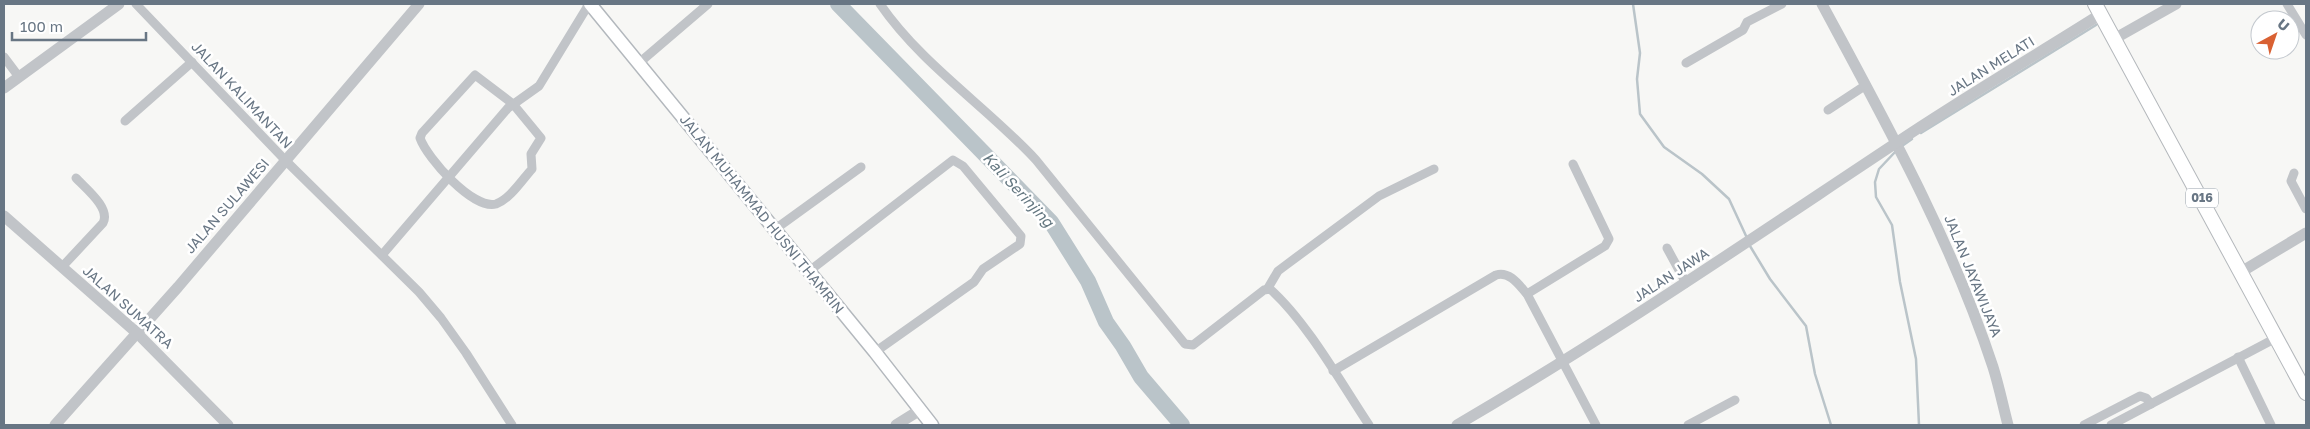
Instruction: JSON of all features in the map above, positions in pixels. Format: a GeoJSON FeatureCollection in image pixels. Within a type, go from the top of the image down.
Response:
{"type":"FeatureCollection","features":[{"type":"Feature","properties":{"kind":"main road","name":"JALAN MUHAMMAD HUSNI THAMRIN"},"geometry":{"type":"LineString","coordinates":[[590,4],[875,352],[932,425]]}},
{"type":"Feature","properties":{"kind":"main road","name":"016"},"geometry":{"type":"LineString","coordinates":[[2098,9],[2306,393]]}},
{"type":"Feature","properties":{"kind":"street"},"geometry":{"type":"LineString","coordinates":[[4,88],[119,4]]}},
{"type":"Feature","properties":{"kind":"street","name":"JALAN KALIMANTAN"},"geometry":{"type":"LineString","coordinates":[[136,4],[286,161],[419,292],[441,318],[512,425]]}},
{"type":"Feature","properties":{"kind":"street","name":"JALAN SULAWESI"},"geometry":{"type":"LineString","coordinates":[[55,425],[137,333],[420,4]]}},
{"type":"Feature","properties":{"kind":"street"},"geometry":{"type":"LineString","coordinates":[[382,255],[513,104],[539,86],[590,4]]}},
{"type":"Feature","properties":{"kind":"street"},"geometry":{"type":"LineString","coordinates":[[639,63],[708,4]]}},
{"type":"Feature","properties":{"kind":"street"},"geometry":{"type":"LineString","coordinates":[[880,4],[894,25],[913,46],[1009,132],[1036,160],[1185,344],[1193,346],[1268,288],[1278,271],[1379,196],[1434,169]]}},
{"type":"Feature","properties":{"kind":"street"},"geometry":{"type":"LineString","coordinates":[[1686,63],[1743,30],[1747,22],[1782,4]]}},
{"type":"Feature","properties":{"kind":"street","name":"JALAN JAYAWIJAYA"},"geometry":{"type":"LineString","coordinates":[[1822,4],[1899,147],[1958,273],[1993,368],[2008,425]]}},
{"type":"Feature","properties":{"kind":"street"},"geometry":{"type":"LineString","coordinates":[[2114,39],[2176,4]]}},
{"type":"Feature","properties":{"kind":"street"},"geometry":{"type":"LineString","coordinates":[[2287,4],[2306,35]]}},
{"type":"Feature","properties":{"kind":"street","name":"JALAN MELATI"},"geometry":{"type":"LineString","coordinates":[[1899,147],[2098,9]]}},
{"type":"Feature","properties":{"kind":"street"},"geometry":{"type":"LineString","coordinates":[[4,57],[19,77]]}},
{"type":"Feature","properties":{"kind":"street"},"geometry":{"type":"LineString","coordinates":[[125,121],[192,62]]}},
{"type":"Feature","properties":{"kind":"street"},"geometry":{"type":"LineString","coordinates":[[475,74],[513,104],[541,138],[531,154],[532,169],[508,196],[494,204],[482,203],[449,177],[428,154],[420,138],[422,133],[475,74]]}},
{"type":"Feature","properties":{"kind":"street"},"geometry":{"type":"LineString","coordinates":[[1828,110],[1866,85]]}},
{"type":"Feature","properties":{"kind":"street","name":"JALAN JAWA"},"geometry":{"type":"LineString","coordinates":[[1457,425],[1563,363],[1748,241],[1899,147]]}},
{"type":"Feature","properties":{"kind":"street"},"geometry":{"type":"LineString","coordinates":[[808,272],[953,160],[963,166],[1008,219],[1021,236],[1020,244],[983,269],[974,282],[875,352]]}},
{"type":"Feature","properties":{"kind":"street"},"geometry":{"type":"LineString","coordinates":[[1527,294],[1605,246],[1609,239],[1573,164]]}},
{"type":"Feature","properties":{"kind":"street"},"geometry":{"type":"LineString","coordinates":[[774,230],[861,167]]}},
{"type":"Feature","properties":{"kind":"street"},"geometry":{"type":"LineString","coordinates":[[2294,173],[2291,181],[2306,210]]}},
{"type":"Feature","properties":{"kind":"street"},"geometry":{"type":"LineString","coordinates":[[62,267],[103,223],[105,218],[103,210],[76,178]]}},
{"type":"Feature","properties":{"kind":"street","name":"JALAN SUMATRA"},"geometry":{"type":"LineString","coordinates":[[4,216],[137,333],[228,425]]}},
{"type":"Feature","properties":{"kind":"street"},"geometry":{"type":"LineString","coordinates":[[2241,272],[2306,233]]}},
{"type":"Feature","properties":{"kind":"street"},"geometry":{"type":"LineString","coordinates":[[1667,248],[1686,283]]}},
{"type":"Feature","properties":{"kind":"street"},"geometry":{"type":"LineString","coordinates":[[1333,371],[1496,275],[1504,274],[1512,278],[1527,294],[1596,425]]}},
{"type":"Feature","properties":{"kind":"street"},"geometry":{"type":"LineString","coordinates":[[1268,288],[1289,309],[1369,425]]}},
{"type":"Feature","properties":{"kind":"street"},"geometry":{"type":"LineString","coordinates":[[2111,425],[2276,338]]}},
{"type":"Feature","properties":{"kind":"street"},"geometry":{"type":"LineString","coordinates":[[2238,358],[2271,425]]}},
{"type":"Feature","properties":{"kind":"street"},"geometry":{"type":"LineString","coordinates":[[2084,425],[2140,396],[2151,404]]}},
{"type":"Feature","properties":{"kind":"street"},"geometry":{"type":"LineString","coordinates":[[1688,425],[1735,400]]}},
{"type":"Feature","properties":{"kind":"street"},"geometry":{"type":"LineString","coordinates":[[896,425],[920,410]]}},
{"type":"Feature","properties":{"kind":"waterway","name":"Kali Serinjing"},"geometry":{"type":"LineString","coordinates":[[838,4],[1051,222],[1088,281],[1106,322],[1141,377],[1182,425]]}},
{"type":"Feature","properties":{"kind":"waterway"},"geometry":{"type":"LineString","coordinates":[[1633,4],[1640,53],[1637,79],[1640,114],[1664,147],[1702,174],[1729,199],[1747,238]]}},
{"type":"Feature","properties":{"kind":"waterway"},"geometry":{"type":"LineString","coordinates":[[1921,133],[2096,25]]}},
{"type":"Feature","properties":{"kind":"waterway"},"geometry":{"type":"LineString","coordinates":[[1902,146],[1912,139]]}},
{"type":"Feature","properties":{"kind":"waterway"},"geometry":{"type":"LineString","coordinates":[[1896,151],[1879,169],[1875,182],[1876,197],[1892,225],[1900,282],[1916,359],[1919,425]]}},
{"type":"Feature","properties":{"kind":"waterway"},"geometry":{"type":"LineString","coordinates":[[1750,246],[1770,279],[1806,326],[1815,374],[1831,425]]}}]}
